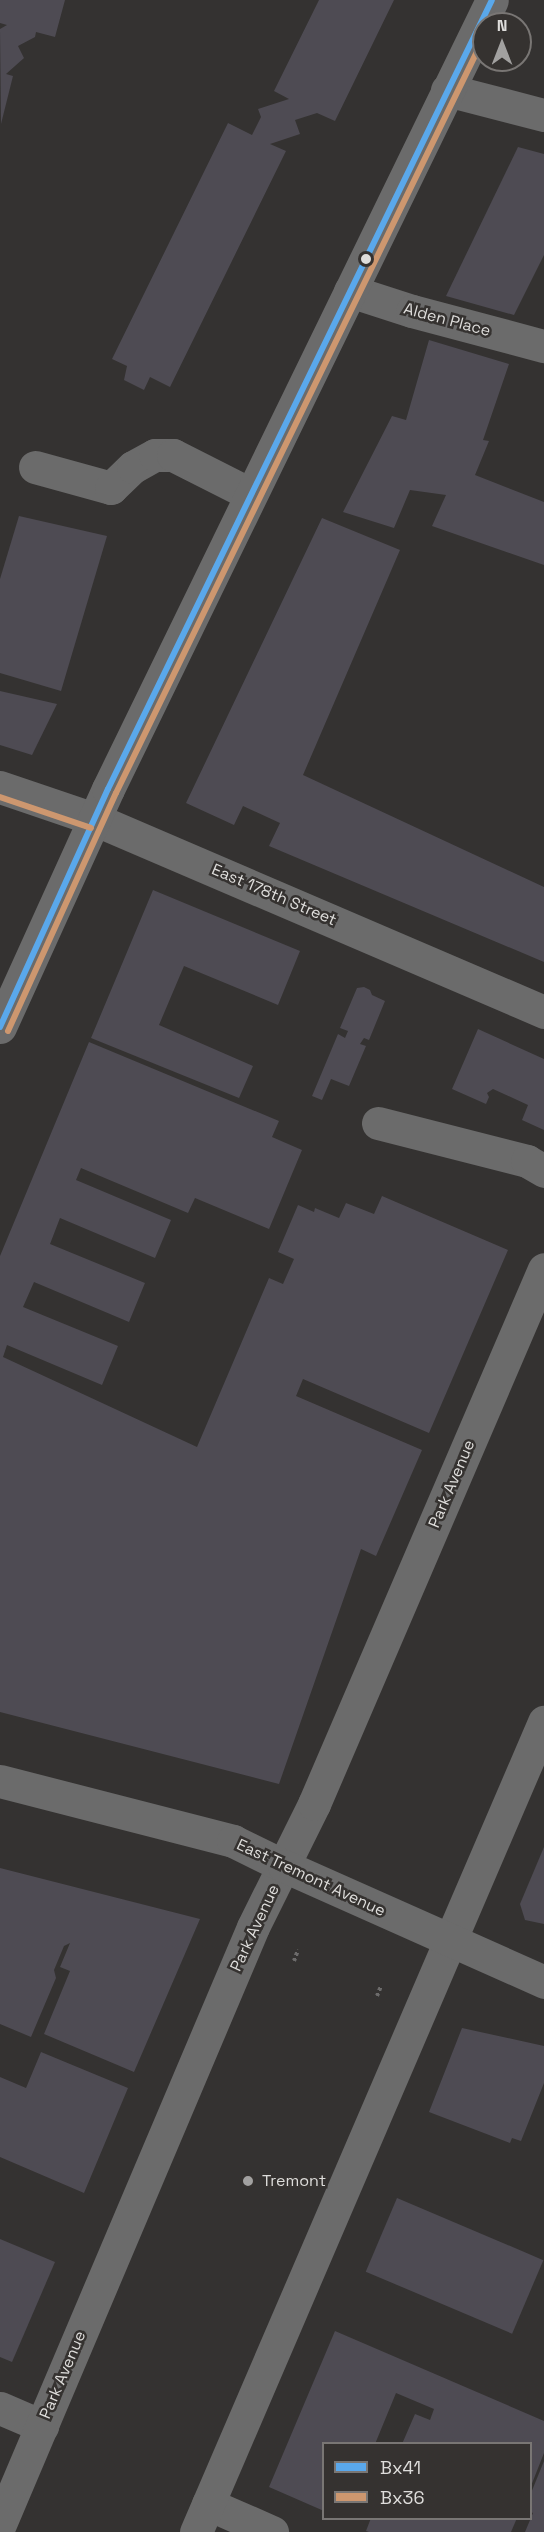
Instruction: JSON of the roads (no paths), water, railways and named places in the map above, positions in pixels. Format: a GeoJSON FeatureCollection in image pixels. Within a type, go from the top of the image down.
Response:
{"type":"FeatureCollection","features":[{"type":"Feature","properties":{"kind":"street"},"geometry":{"type":"LineString","coordinates":[[0,1027],[94,819],[492,0]]}},
{"type":"Feature","properties":{"kind":"street"},"geometry":{"type":"LineString","coordinates":[[447,90],[544,115]]}},
{"type":"Feature","properties":{"kind":"street","name":"Alden Place"},"geometry":{"type":"LineString","coordinates":[[350,291],[412,311],[544,346]]}},
{"type":"Feature","properties":{"kind":"street"},"geometry":{"type":"LineString","coordinates":[[35,467],[111,488],[133,467],[155,455],[173,455],[250,494]]}},
{"type":"Feature","properties":{"kind":"street","name":"East 178th Street"},"geometry":{"type":"LineString","coordinates":[[0,787],[94,819],[544,1012]]}},
{"type":"Feature","properties":{"kind":"street"},"geometry":{"type":"LineString","coordinates":[[378,1123],[527,1161],[544,1171]]}},
{"type":"Feature","properties":{"kind":"street","name":"Park Avenue"},"geometry":{"type":"LineString","coordinates":[[0,2524],[253,1927],[314,1804],[544,1269]]}},
{"type":"Feature","properties":{"kind":"street"},"geometry":{"type":"LineString","coordinates":[[272,2532],[202,2518],[544,1722]]}},
{"type":"Feature","properties":{"kind":"street","name":"East Tremont Avenue"},"geometry":{"type":"LineString","coordinates":[[0,1781],[233,1840],[284,1866],[544,1982]]}},
{"type":"Feature","properties":{"kind":"street"},"geometry":{"type":"LineString","coordinates":[[0,2408],[42,2426]]}},
{"type":"Feature","properties":{"kind":"place","name":"Tremont"},"geometry":{"type":"Point","coordinates":[248,2181]}}]}
